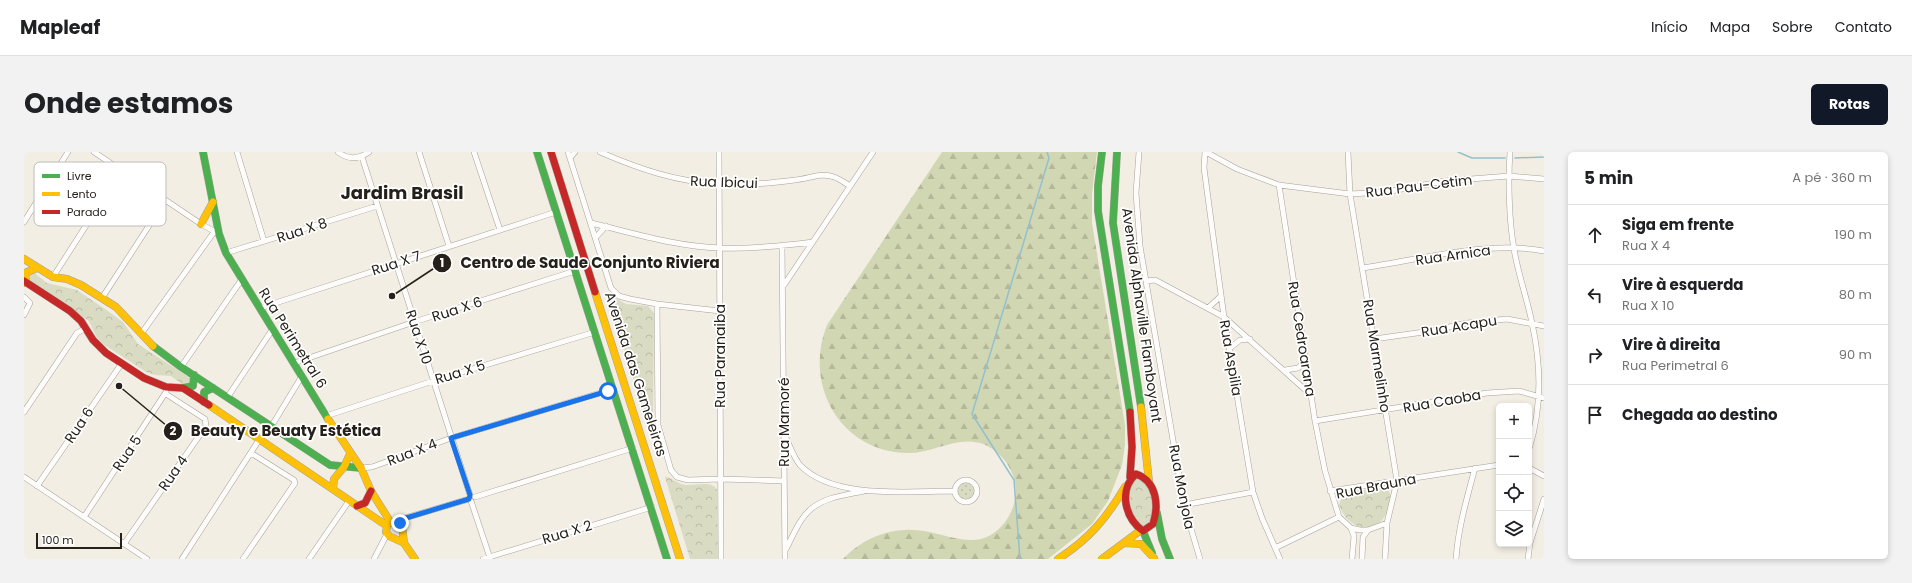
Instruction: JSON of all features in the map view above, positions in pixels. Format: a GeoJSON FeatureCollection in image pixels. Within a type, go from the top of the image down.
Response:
{"type":"FeatureCollection","features":[{"type":"Feature","properties":{"kind":"street"},"geometry":{"type":"LineString","coordinates":[[62,162],[68,152]]}},
{"type":"Feature","properties":{"kind":"street"},"geometry":{"type":"LineString","coordinates":[[94,152],[108,162]]}},
{"type":"Feature","properties":{"kind":"street","name":"Rua Perimetral 6"},"geometry":{"type":"LineString","coordinates":[[203,152],[213,202],[216,233],[226,253],[272,330],[350,454],[361,468],[371,491],[391,523],[400,523]]}},
{"type":"Feature","properties":{"kind":"street"},"geometry":{"type":"LineString","coordinates":[[237,152],[264,241]]}},
{"type":"Feature","properties":{"kind":"street"},"geometry":{"type":"LineString","coordinates":[[338,152],[346,157],[362,156],[369,152]]}},
{"type":"Feature","properties":{"kind":"street"},"geometry":{"type":"LineString","coordinates":[[419,152],[449,246]]}},
{"type":"Feature","properties":{"kind":"street"},"geometry":{"type":"LineString","coordinates":[[474,152],[500,230]]}},
{"type":"Feature","properties":{"kind":"street","name":"Avenida das Gameleiras"},"geometry":{"type":"LineString","coordinates":[[537,152],[652,506],[667,559]]}},
{"type":"Feature","properties":{"kind":"street","name":"Avenida das Gameleiras"},"geometry":{"type":"LineString","coordinates":[[551,152],[680,559]]}},
{"type":"Feature","properties":{"kind":"street"},"geometry":{"type":"LineString","coordinates":[[568,152],[611,288],[619,296],[657,304],[720,311]]}},
{"type":"Feature","properties":{"kind":"street"},"geometry":{"type":"LineString","coordinates":[[570,158],[575,152]]}},
{"type":"Feature","properties":{"kind":"street","name":"Rua Ibicui"},"geometry":{"type":"LineString","coordinates":[[600,152],[635,167],[675,179],[720,184],[763,184],[820,175],[834,177],[850,186]]}},
{"type":"Feature","properties":{"kind":"street","name":"Rua Paranaiba"},"geometry":{"type":"LineString","coordinates":[[720,152],[721,559]]}},
{"type":"Feature","properties":{"kind":"street"},"geometry":{"type":"LineString","coordinates":[[784,285],[873,152]]}},
{"type":"Feature","properties":{"kind":"street","name":"Avenida Alphaville Flamboyant"},"geometry":{"type":"LineString","coordinates":[[1102,152],[1098,186],[1098,211],[1131,421],[1132,447],[1125,500],[1136,526],[1142,530]]}},
{"type":"Feature","properties":{"kind":"street","name":"Avenida Alphaville Flamboyant"},"geometry":{"type":"LineString","coordinates":[[1117,152],[1113,223],[1142,414],[1149,482],[1154,493],[1156,506]]}},
{"type":"Feature","properties":{"kind":"street","name":"Rua Monjola"},"geometry":{"type":"LineString","coordinates":[[1139,152],[1136,193],[1140,246],[1184,505],[1200,559]]}},
{"type":"Feature","properties":{"kind":"street","name":"Rua Pau-Cetim"},"geometry":{"type":"LineString","coordinates":[[1205,152],[1237,169],[1279,185],[1350,194],[1386,192],[1445,181],[1509,176],[1544,179]]}},
{"type":"Feature","properties":{"kind":"street","name":"Rua Aspilia"},"geometry":{"type":"LineString","coordinates":[[1205,152],[1204,168],[1221,296],[1253,492],[1262,518],[1280,559]]}},
{"type":"Feature","properties":{"kind":"street","name":"Rua Marmelinho"},"geometry":{"type":"LineString","coordinates":[[1348,152],[1350,194],[1397,481],[1387,523],[1385,559]]}},
{"type":"Feature","properties":{"kind":"street"},"geometry":{"type":"LineString","coordinates":[[1510,152],[1509,176],[1514,248],[1533,323],[1541,397],[1532,439]]}},
{"type":"Feature","properties":{"kind":"street","name":"Rua X 10"},"geometry":{"type":"LineString","coordinates":[[362,156],[490,557]]}},
{"type":"Feature","properties":{"kind":"street","name":"Rua Cedroarana"},"geometry":{"type":"LineString","coordinates":[[1279,185],[1315,421],[1324,471],[1330,491]]}},
{"type":"Feature","properties":{"kind":"street"},"geometry":{"type":"LineString","coordinates":[[141,334],[216,233],[166,202]]}},
{"type":"Feature","properties":{"kind":"street"},"geometry":{"type":"LineString","coordinates":[[201,224],[213,202]]}},
{"type":"Feature","properties":{"kind":"street"},"geometry":{"type":"LineString","coordinates":[[24,222],[34,206]]}},
{"type":"Feature","properties":{"kind":"street","name":"Rua X 8"},"geometry":{"type":"LineString","coordinates":[[226,253],[377,206]]}},
{"type":"Feature","properties":{"kind":"street","name":"Rua X 7"},"geometry":{"type":"LineString","coordinates":[[260,308],[556,212]]}},
{"type":"Feature","properties":{"kind":"street"},"geometry":{"type":"LineString","coordinates":[[591,223],[674,243],[720,248],[782,246],[813,242]]}},
{"type":"Feature","properties":{"kind":"street"},"geometry":{"type":"LineString","coordinates":[[53,277],[86,226]]}},
{"type":"Feature","properties":{"kind":"street"},"geometry":{"type":"LineString","coordinates":[[102,298],[149,226]]}},
{"type":"Feature","properties":{"kind":"street"},"geometry":{"type":"LineString","coordinates":[[596,237],[606,226]]}},
{"type":"Feature","properties":{"kind":"street","name":"Rua Mamoré"},"geometry":{"type":"LineString","coordinates":[[782,246],[784,285],[785,559]]}},
{"type":"Feature","properties":{"kind":"street","name":"Rua Arnica"},"geometry":{"type":"LineString","coordinates":[[1362,268],[1474,250],[1514,248],[1544,251]]}},
{"type":"Feature","properties":{"kind":"street"},"geometry":{"type":"LineString","coordinates":[[24,259],[53,277],[67,279],[102,298],[124,314],[147,341],[181,367],[330,465],[361,468]]}},
{"type":"Feature","properties":{"kind":"street"},"geometry":{"type":"LineString","coordinates":[[37,268],[25,273],[25,282],[70,311],[106,353],[144,378],[166,390],[193,386],[194,375]]}},
{"type":"Feature","properties":{"kind":"street","name":"Rua X 6"},"geometry":{"type":"LineString","coordinates":[[294,363],[414,322],[575,271]]}},
{"type":"Feature","properties":{"kind":"street"},"geometry":{"type":"LineString","coordinates":[[181,367],[242,279]]}},
{"type":"Feature","properties":{"kind":"street"},"geometry":{"type":"LineString","coordinates":[[1146,281],[1155,280],[1224,317],[1285,370],[1311,395]]}},
{"type":"Feature","properties":{"kind":"street"},"geometry":{"type":"LineString","coordinates":[[1208,308],[1221,296]]}},
{"type":"Feature","properties":{"kind":"street"},"geometry":{"type":"LineString","coordinates":[[24,297],[30,303],[24,315]]}},
{"type":"Feature","properties":{"kind":"street"},"geometry":{"type":"LineString","coordinates":[[657,304],[658,424],[670,470],[678,477],[688,480],[721,479],[784,481]]}},
{"type":"Feature","properties":{"kind":"street","name":"Rua Acapu"},"geometry":{"type":"LineString","coordinates":[[1374,339],[1431,331],[1467,323],[1507,319],[1544,326]]}},
{"type":"Feature","properties":{"kind":"street"},"geometry":{"type":"LineString","coordinates":[[24,412],[77,333],[86,328]]}},
{"type":"Feature","properties":{"kind":"street"},"geometry":{"type":"LineString","coordinates":[[227,398],[272,330]]}},
{"type":"Feature","properties":{"kind":"street","name":"Rua X 5"},"geometry":{"type":"LineString","coordinates":[[326,416],[433,381],[595,332]]}},
{"type":"Feature","properties":{"kind":"street"},"geometry":{"type":"LineString","coordinates":[[1230,348],[1240,340],[1250,339]]}},
{"type":"Feature","properties":{"kind":"street"},"geometry":{"type":"LineString","coordinates":[[1285,370],[1298,368],[1306,360]]}},
{"type":"Feature","properties":{"kind":"street","name":"Rua 6"},"geometry":{"type":"LineString","coordinates":[[37,486],[122,363]]}},
{"type":"Feature","properties":{"kind":"street"},"geometry":{"type":"LineString","coordinates":[[271,427],[302,376]]}},
{"type":"Feature","properties":{"kind":"street"},"geometry":{"type":"LineString","coordinates":[[183,388],[387,526],[392,537],[404,543]]}},
{"type":"Feature","properties":{"kind":"street"},"geometry":{"type":"LineString","coordinates":[[204,402],[204,392],[213,388]]}},
{"type":"Feature","properties":{"kind":"street"},"geometry":{"type":"LineString","coordinates":[[613,389],[622,389],[630,400]]}},
{"type":"Feature","properties":{"kind":"street","name":"Rua X 4"},"geometry":{"type":"LineString","coordinates":[[361,468],[372,467],[451,438],[613,389]]}},
{"type":"Feature","properties":{"kind":"street","name":"Rua 5"},"geometry":{"type":"LineString","coordinates":[[84,517],[166,390]]}},
{"type":"Feature","properties":{"kind":"street","name":"Rua 4"},"geometry":{"type":"LineString","coordinates":[[124,544],[206,426],[205,419],[166,390]]}},
{"type":"Feature","properties":{"kind":"street","name":"Rua Caoba"},"geometry":{"type":"LineString","coordinates":[[1315,421],[1487,393],[1518,391],[1541,397]]}},
{"type":"Feature","properties":{"kind":"street"},"geometry":{"type":"LineString","coordinates":[[785,437],[800,465],[822,480],[839,486],[867,491]]}},
{"type":"Feature","properties":{"kind":"street"},"geometry":{"type":"LineString","coordinates":[[182,559],[260,440]]}},
{"type":"Feature","properties":{"kind":"street"},"geometry":{"type":"LineString","coordinates":[[414,559],[404,543],[403,528],[400,523],[406,518],[633,448]]}},
{"type":"Feature","properties":{"kind":"street"},"geometry":{"type":"LineString","coordinates":[[243,559],[295,483],[294,480],[251,453]]}},
{"type":"Feature","properties":{"kind":"street"},"geometry":{"type":"LineString","coordinates":[[333,489],[334,479],[344,467],[350,454]]}},
{"type":"Feature","properties":{"kind":"street","name":"Rua Brauna"},"geometry":{"type":"LineString","coordinates":[[1351,528],[1339,517],[1330,491],[1496,464]]}},
{"type":"Feature","properties":{"kind":"street","name":"Rua X 4"},"geometry":{"type":"LineString","coordinates":[[364,477],[372,467]]}},
{"type":"Feature","properties":{"kind":"street"},"geometry":{"type":"LineString","coordinates":[[1456,559],[1457,542],[1462,517],[1475,468]]}},
{"type":"Feature","properties":{"kind":"street"},"geometry":{"type":"LineString","coordinates":[[1532,470],[1544,476]]}},
{"type":"Feature","properties":{"kind":"street"},"geometry":{"type":"LineString","coordinates":[[1058,559],[1087,540],[1100,527],[1110,514],[1128,480],[1136,474],[1142,474],[1149,482]]}},
{"type":"Feature","properties":{"kind":"street"},"geometry":{"type":"LineString","coordinates":[[24,477],[147,559]]}},
{"type":"Feature","properties":{"kind":"street"},"geometry":{"type":"LineString","coordinates":[[966,480],[975,485],[977,492],[974,499],[963,502],[957,498],[954,491],[959,482],[966,480]]}},
{"type":"Feature","properties":{"kind":"street"},"geometry":{"type":"LineString","coordinates":[[838,496],[839,486]]}},
{"type":"Feature","properties":{"kind":"street"},"geometry":{"type":"LineString","coordinates":[[357,506],[365,503],[371,491]]}},
{"type":"Feature","properties":{"kind":"street"},"geometry":{"type":"LineString","coordinates":[[785,550],[798,526],[810,510],[824,501],[838,496],[867,491],[954,491]]}},
{"type":"Feature","properties":{"kind":"street"},"geometry":{"type":"LineString","coordinates":[[1184,505],[1253,492]]}},
{"type":"Feature","properties":{"kind":"street"},"geometry":{"type":"LineString","coordinates":[[1528,559],[1530,543],[1544,499]]}},
{"type":"Feature","properties":{"kind":"street"},"geometry":{"type":"LineString","coordinates":[[309,559],[349,501]]}},
{"type":"Feature","properties":{"kind":"street","name":"Rua X 2"},"geometry":{"type":"LineString","coordinates":[[482,559],[652,506]]}},
{"type":"Feature","properties":{"kind":"street"},"geometry":{"type":"LineString","coordinates":[[1102,559],[1142,530],[1153,524],[1156,506]]}},
{"type":"Feature","properties":{"kind":"street"},"geometry":{"type":"LineString","coordinates":[[1156,506],[1162,539],[1170,559]]}},
{"type":"Feature","properties":{"kind":"street"},"geometry":{"type":"LineString","coordinates":[[1275,548],[1339,517]]}},
{"type":"Feature","properties":{"kind":"street"},"geometry":{"type":"LineString","coordinates":[[1352,559],[1354,536],[1351,528],[1368,530],[1387,523]]}},
{"type":"Feature","properties":{"kind":"street"},"geometry":{"type":"LineString","coordinates":[[1142,530],[1155,559]]}},
{"type":"Feature","properties":{"kind":"street"},"geometry":{"type":"LineString","coordinates":[[1362,559],[1363,537],[1368,530]]}},
{"type":"Feature","properties":{"kind":"street"},"geometry":{"type":"LineString","coordinates":[[374,559],[380,549],[392,537],[400,537],[403,533]]}},
{"type":"Feature","properties":{"kind":"street"},"geometry":{"type":"LineString","coordinates":[[1125,543],[1140,544],[1155,559]]}},
{"type":"Feature","properties":{"kind":"green space"},"geometry":{"type":"Polygon","coordinates":[[[942,152],[1097,152],[1092,194],[1092,223],[1125,425],[1125,445],[1122,465],[1108,501],[1092,524],[1048,559],[843,559],[856,547],[871,538],[896,531],[918,530],[958,539],[971,540],[983,538],[994,533],[1005,522],[1011,513],[1014,503],[1016,487],[1013,475],[1007,463],[986,445],[971,441],[952,443],[916,453],[906,453],[883,449],[862,440],[846,427],[833,410],[824,391],[820,370],[821,347],[827,325],[942,152]]]}},
{"type":"Feature","properties":{"kind":"green space"},"geometry":{"type":"Polygon","coordinates":[[[33,272],[47,283],[77,290],[105,309],[123,322],[138,344],[190,378],[192,382],[186,387],[171,376],[155,375],[146,372],[103,344],[96,336],[89,321],[27,278],[27,276],[33,272]]]}},
{"type":"Feature","properties":{"kind":"green space"},"geometry":{"type":"Polygon","coordinates":[[[606,295],[612,296],[626,304],[648,306],[654,313],[653,425],[649,427],[606,295]]]}},
{"type":"Feature","properties":{"kind":"green space"},"geometry":{"type":"Polygon","coordinates":[[[665,477],[685,485],[711,485],[717,490],[718,559],[690,559],[665,477]]]}},
{"type":"Feature","properties":{"kind":"green space"},"geometry":{"type":"Polygon","coordinates":[[[1136,477],[1142,479],[1147,484],[1152,500],[1153,509],[1151,517],[1149,523],[1144,527],[1138,524],[1134,519],[1129,504],[1129,488],[1136,477]]]}},
{"type":"Feature","properties":{"kind":"green space"},"geometry":{"type":"Polygon","coordinates":[[[966,482],[972,485],[975,491],[972,497],[966,500],[960,497],[957,491],[960,485],[966,482]]]}},
{"type":"Feature","properties":{"kind":"green space"},"geometry":{"type":"Polygon","coordinates":[[[1382,487],[1389,491],[1390,498],[1385,516],[1379,523],[1372,527],[1365,528],[1357,526],[1350,521],[1339,505],[1342,495],[1347,492],[1382,487]]]}},
{"type":"Feature","properties":{"kind":"waterway"},"geometry":{"type":"LineString","coordinates":[[1020,559],[1014,480],[972,414],[1049,158],[1047,152]]}},
{"type":"Feature","properties":{"kind":"waterway"},"geometry":{"type":"LineString","coordinates":[[1458,152],[1472,158],[1505,158]]}},
{"type":"Feature","properties":{"kind":"waterway"},"geometry":{"type":"LineString","coordinates":[[1515,158],[1544,157]]}},
{"type":"Feature","properties":{"kind":"traffic: fast"},"geometry":{"type":"LineString","coordinates":[[203,152],[219,234],[226,253],[328,419]]}},
{"type":"Feature","properties":{"kind":"traffic: fast"},"geometry":{"type":"LineString","coordinates":[[537,152],[667,559]]}},
{"type":"Feature","properties":{"kind":"traffic: fast"},"geometry":{"type":"LineString","coordinates":[[1102,152],[1098,186],[1098,211],[1130,412]]}},
{"type":"Feature","properties":{"kind":"traffic: fast"},"geometry":{"type":"LineString","coordinates":[[1117,152],[1113,223],[1141,407]]}},
{"type":"Feature","properties":{"kind":"traffic: fast"},"geometry":{"type":"LineString","coordinates":[[153,346],[181,367],[330,465],[361,468]]}},
{"type":"Feature","properties":{"kind":"traffic: fast"},"geometry":{"type":"LineString","coordinates":[[183,388],[193,386],[194,375]]}},
{"type":"Feature","properties":{"kind":"traffic: fast"},"geometry":{"type":"LineString","coordinates":[[204,402],[204,392],[213,388]]}},
{"type":"Feature","properties":{"kind":"traffic: fast"},"geometry":{"type":"LineString","coordinates":[[1157,513],[1162,539],[1170,559]]}},
{"type":"Feature","properties":{"kind":"traffic: fast"},"geometry":{"type":"LineString","coordinates":[[1143,531],[1152,553]]}},
{"type":"Feature","properties":{"kind":"traffic: slow"},"geometry":{"type":"LineString","coordinates":[[201,224],[213,202]]}},
{"type":"Feature","properties":{"kind":"traffic: slow"},"geometry":{"type":"LineString","coordinates":[[24,259],[53,277],[67,279],[81,285],[116,307],[153,346]]}},
{"type":"Feature","properties":{"kind":"traffic: slow"},"geometry":{"type":"LineString","coordinates":[[26,283],[25,273],[37,268]]}},
{"type":"Feature","properties":{"kind":"traffic: slow"},"geometry":{"type":"LineString","coordinates":[[595,292],[680,559]]}},
{"type":"Feature","properties":{"kind":"traffic: slow"},"geometry":{"type":"LineString","coordinates":[[209,405],[387,526],[386,532],[389,536],[404,543]]}},
{"type":"Feature","properties":{"kind":"traffic: slow"},"geometry":{"type":"LineString","coordinates":[[1141,407],[1149,482]]}},
{"type":"Feature","properties":{"kind":"traffic: slow"},"geometry":{"type":"LineString","coordinates":[[328,419],[361,468],[371,491],[391,523],[397,522],[402,525],[404,543],[415,559]]}},
{"type":"Feature","properties":{"kind":"traffic: slow"},"geometry":{"type":"LineString","coordinates":[[333,489],[334,479],[344,467],[350,454]]}},
{"type":"Feature","properties":{"kind":"traffic: slow"},"geometry":{"type":"LineString","coordinates":[[1058,559],[1079,544],[1096,528],[1104,519],[1125,487]]}},
{"type":"Feature","properties":{"kind":"traffic: slow"},"geometry":{"type":"LineString","coordinates":[[1102,559],[1141,530]]}},
{"type":"Feature","properties":{"kind":"traffic: slow"},"geometry":{"type":"LineString","coordinates":[[1125,543],[1141,544],[1154,558]]}},
{"type":"Feature","properties":{"kind":"traffic: jam"},"geometry":{"type":"LineString","coordinates":[[551,152],[595,292]]}},
{"type":"Feature","properties":{"kind":"traffic: jam"},"geometry":{"type":"LineString","coordinates":[[24,281],[70,311],[81,321],[93,340],[106,353],[144,378],[166,387],[183,388],[209,405]]}},
{"type":"Feature","properties":{"kind":"traffic: jam"},"geometry":{"type":"LineString","coordinates":[[1130,412],[1132,447],[1130,477]]}},
{"type":"Feature","properties":{"kind":"traffic: jam"},"geometry":{"type":"LineString","coordinates":[[1136,474],[1143,477],[1148,482],[1155,495],[1156,502],[1153,524],[1143,531],[1132,519],[1126,504],[1127,488],[1130,481],[1136,474]]}},
{"type":"Feature","properties":{"kind":"traffic: jam"},"geometry":{"type":"LineString","coordinates":[[357,506],[365,503],[371,491]]}},
{"type":"Feature","properties":{"kind":"place","name":"Centro de Saude Conjunto Riviera"},"geometry":{"type":"Point","coordinates":[392,296]}},
{"type":"Feature","properties":{"kind":"place","name":"Beauty e Beuaty Estética"},"geometry":{"type":"Point","coordinates":[119,386]}},
{"type":"Feature","properties":{"kind":"district","name":"Jardim Brasil"},"geometry":{"type":"Point","coordinates":[402,193]}},
{"type":"Feature","properties":{"kind":"route"},"geometry":{"type":"LineString","coordinates":[[400,523],[406,518],[469,499],[468,498],[470,495],[451,438],[608,391]]}}]}
